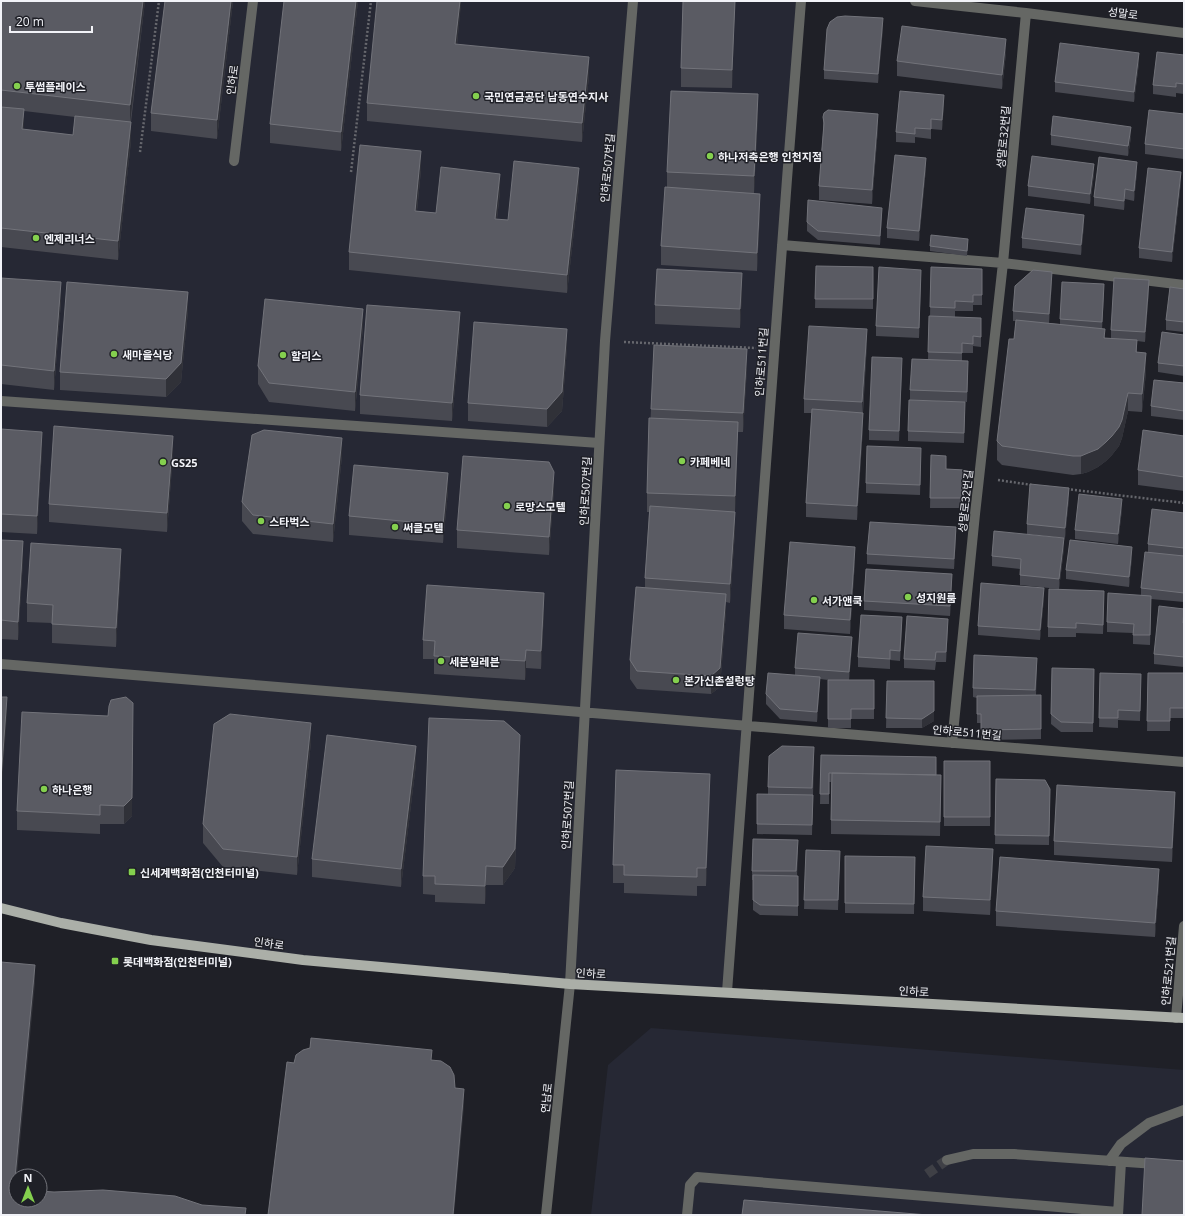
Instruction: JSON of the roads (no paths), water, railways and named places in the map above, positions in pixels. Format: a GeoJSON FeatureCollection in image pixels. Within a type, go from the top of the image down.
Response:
{"type":"FeatureCollection","features":[{"type":"Feature","properties":{"kind":"main road","name":"인하로"},"geometry":{"type":"LineString","coordinates":[[1,908],[61,923],[151,940],[303,960],[570,984],[1180,1018]]}},
{"type":"Feature","properties":{"kind":"street","name":"인하로"},"geometry":{"type":"LineString","coordinates":[[234,161],[253,1]]}},
{"type":"Feature","properties":{"kind":"street","name":"인하로507번길"},"geometry":{"type":"LineString","coordinates":[[570,984],[605,341],[633,1]]}},
{"type":"Feature","properties":{"kind":"street","name":"인하로511번길"},"geometry":{"type":"LineString","coordinates":[[727,992],[801,1]]}},
{"type":"Feature","properties":{"kind":"street","name":"성말로"},"geometry":{"type":"LineString","coordinates":[[915,1],[1184,33]]}},
{"type":"Feature","properties":{"kind":"street","name":"성말로32번길"},"geometry":{"type":"LineString","coordinates":[[952,743],[979,478],[1004,263],[1026,13]]}},
{"type":"Feature","properties":{"kind":"street"},"geometry":{"type":"LineString","coordinates":[[782,244],[1004,263],[1184,285]]}},
{"type":"Feature","properties":{"kind":"street"},"geometry":{"type":"LineString","coordinates":[[1,401],[599,443]]}},
{"type":"Feature","properties":{"kind":"street"},"geometry":{"type":"LineString","coordinates":[[1,664],[747,726]]}},
{"type":"Feature","properties":{"kind":"street","name":"인하로511번길"},"geometry":{"type":"LineString","coordinates":[[747,726],[1184,762]]}},
{"type":"Feature","properties":{"kind":"street","name":"인하로521번길"},"geometry":{"type":"LineString","coordinates":[[1180,1018],[1184,926]]}},
{"type":"Feature","properties":{"kind":"street","name":"연남로"},"geometry":{"type":"LineString","coordinates":[[546,1215],[570,984]]}},
{"type":"Feature","properties":{"kind":"street"},"geometry":{"type":"LineString","coordinates":[[1109,1161],[1121,1144],[1148,1123],[1184,1110]]}},
{"type":"Feature","properties":{"kind":"street"},"geometry":{"type":"LineString","coordinates":[[947,1160],[973,1154],[1014,1154],[1184,1166]]}},
{"type":"Feature","properties":{"kind":"street"},"geometry":{"type":"LineString","coordinates":[[687,1215],[690,1185],[697,1177],[1118,1214],[1121,1162]]}},
{"type":"Feature","properties":{"kind":"tunnel"},"geometry":{"type":"LineString","coordinates":[[927,1174],[947,1160]]}},
{"type":"Feature","properties":{"kind":"place","name":"투썸플레이스"},"geometry":{"type":"Point","coordinates":[17,86]}},
{"type":"Feature","properties":{"kind":"place","name":"국민연금공단 남동연수지사"},"geometry":{"type":"Point","coordinates":[476,96]}},
{"type":"Feature","properties":{"kind":"place","name":"하나저축은행 인천지점"},"geometry":{"type":"Point","coordinates":[710,156]}},
{"type":"Feature","properties":{"kind":"place","name":"엔제리너스"},"geometry":{"type":"Point","coordinates":[36,238]}},
{"type":"Feature","properties":{"kind":"place","name":"새마을식당"},"geometry":{"type":"Point","coordinates":[114,354]}},
{"type":"Feature","properties":{"kind":"place","name":"할리스"},"geometry":{"type":"Point","coordinates":[283,355]}},
{"type":"Feature","properties":{"kind":"place","name":"카페베네"},"geometry":{"type":"Point","coordinates":[682,461]}},
{"type":"Feature","properties":{"kind":"place","name":"GS25"},"geometry":{"type":"Point","coordinates":[163,462]}},
{"type":"Feature","properties":{"kind":"place","name":"로망스모텔"},"geometry":{"type":"Point","coordinates":[507,506]}},
{"type":"Feature","properties":{"kind":"place","name":"스타벅스"},"geometry":{"type":"Point","coordinates":[261,521]}},
{"type":"Feature","properties":{"kind":"place","name":"써클모텔"},"geometry":{"type":"Point","coordinates":[395,527]}},
{"type":"Feature","properties":{"kind":"place","name":"성지원룸"},"geometry":{"type":"Point","coordinates":[908,597]}},
{"type":"Feature","properties":{"kind":"place","name":"서가앤쿡"},"geometry":{"type":"Point","coordinates":[814,600]}},
{"type":"Feature","properties":{"kind":"place","name":"세븐일레븐"},"geometry":{"type":"Point","coordinates":[441,661]}},
{"type":"Feature","properties":{"kind":"place","name":"본가신촌설렁탕"},"geometry":{"type":"Point","coordinates":[676,680]}},
{"type":"Feature","properties":{"kind":"place","name":"하나은행"},"geometry":{"type":"Point","coordinates":[44,789]}},
{"type":"Feature","properties":{"kind":"place","name":"신세계백화점(인천터미널)"},"geometry":{"type":"Point","coordinates":[132,872]}},
{"type":"Feature","properties":{"kind":"place","name":"롯데백화점(인천터미널)"},"geometry":{"type":"Point","coordinates":[115,961]}}]}
